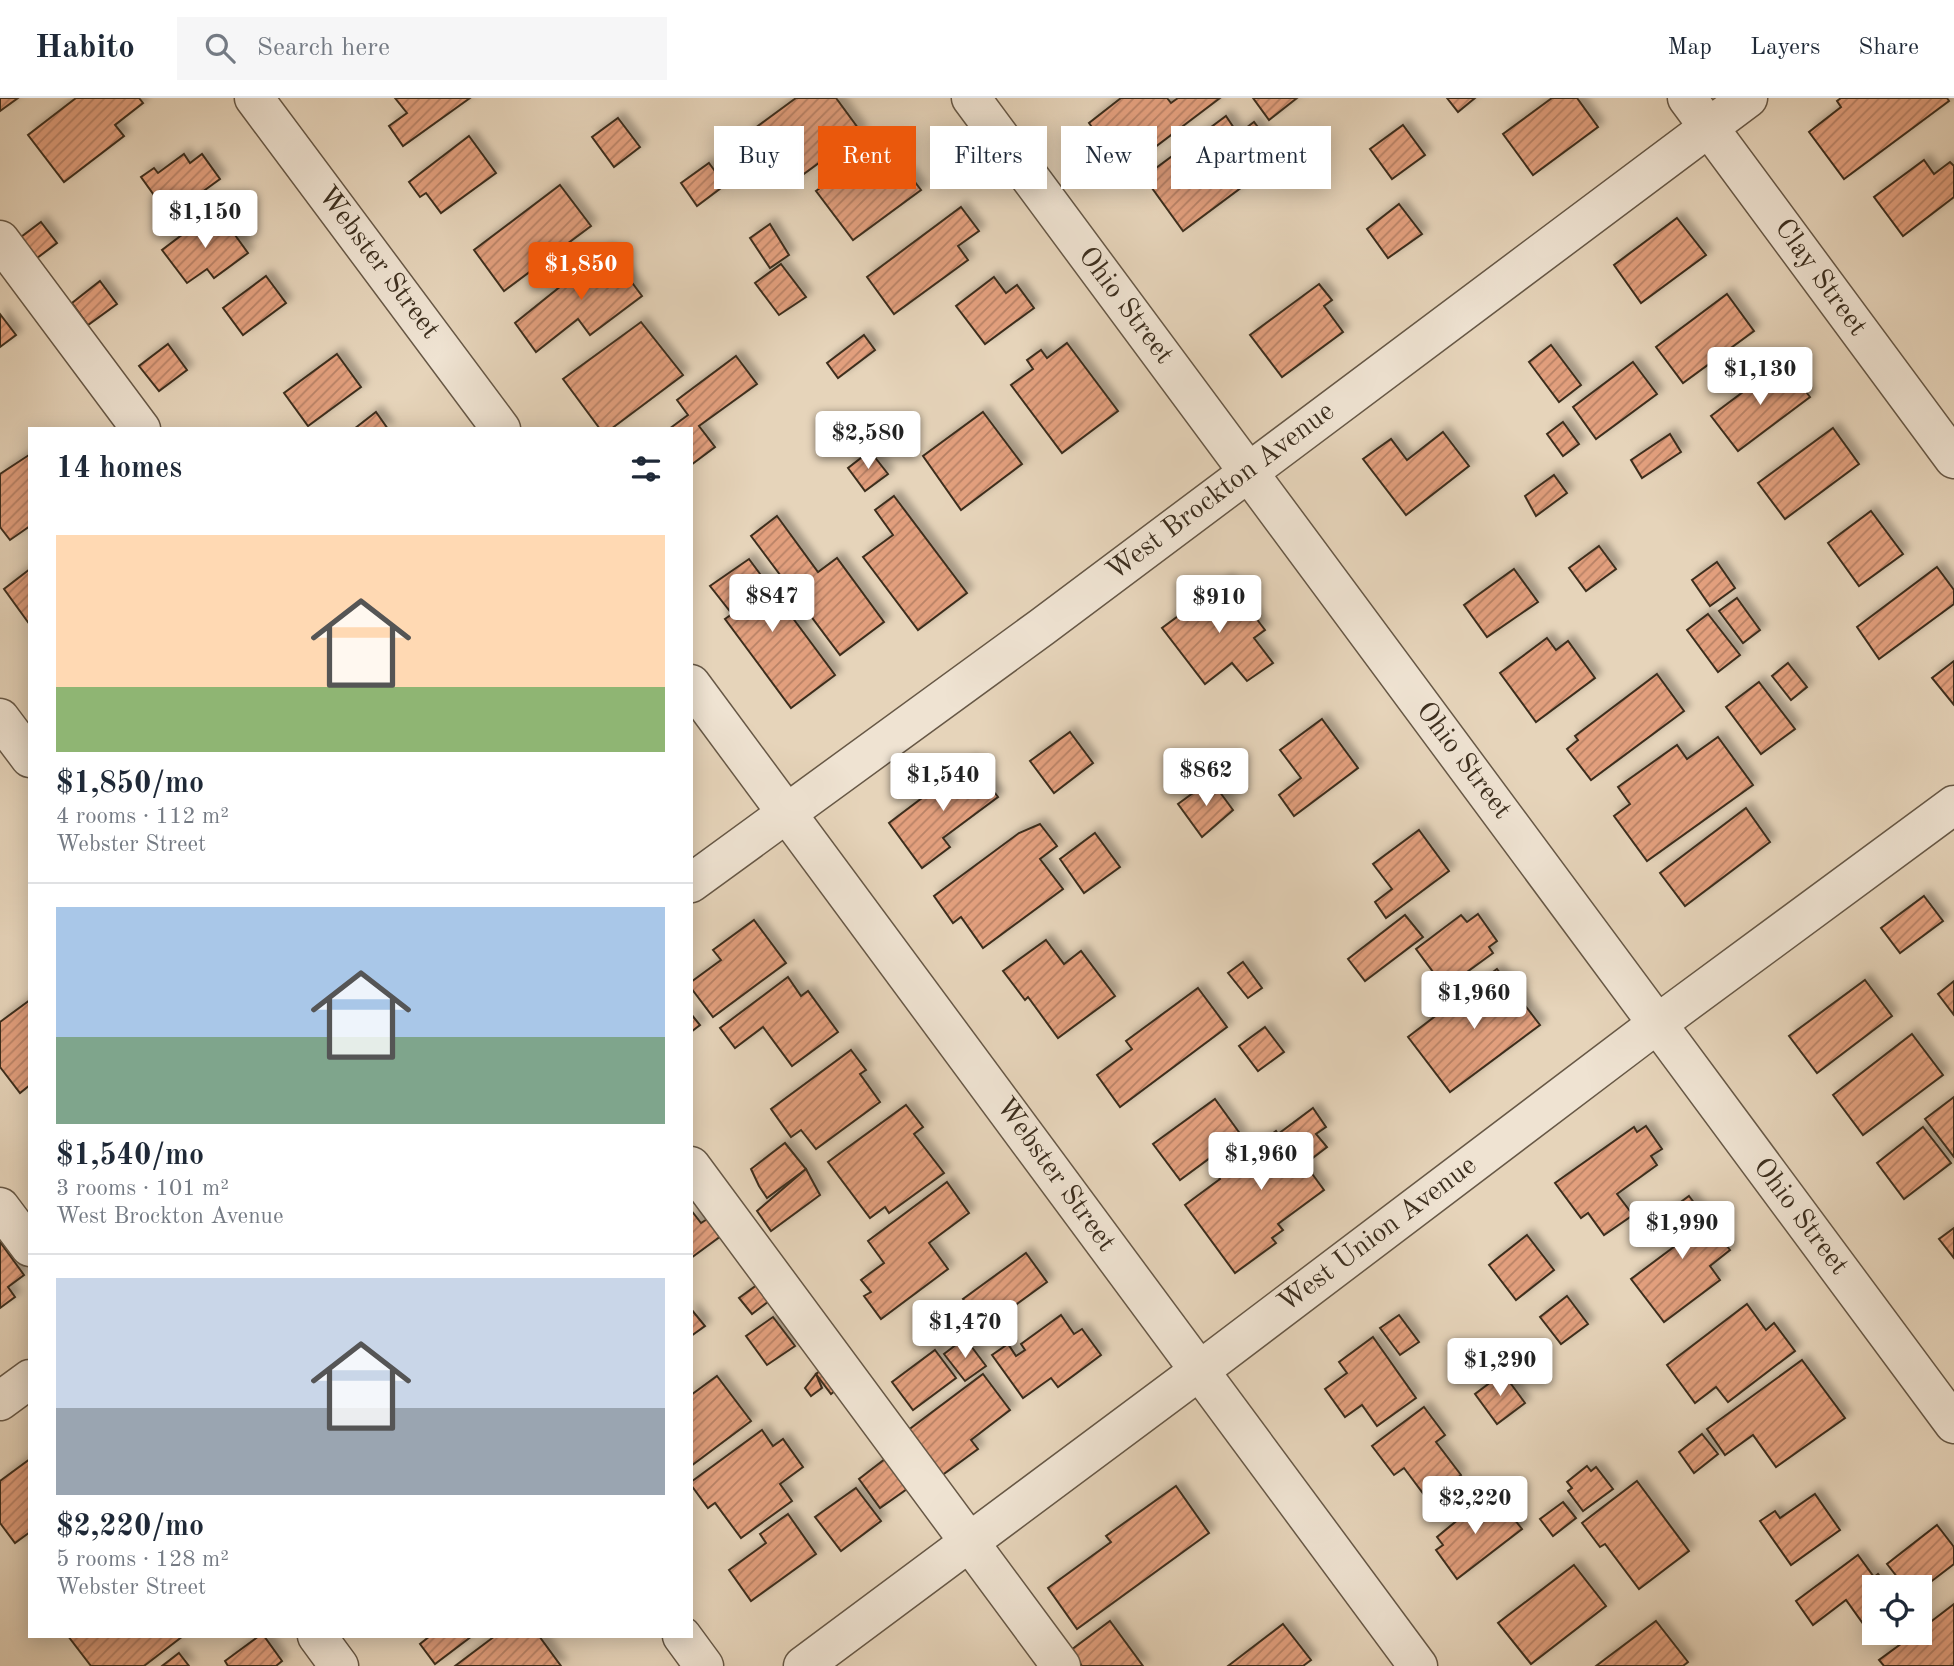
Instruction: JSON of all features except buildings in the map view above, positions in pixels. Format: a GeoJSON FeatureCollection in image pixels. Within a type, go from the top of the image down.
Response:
{"type":"FeatureCollection","features":[{"type":"Feature","properties":{"kind":"street","name":"Webster Street"},"geometry":{"type":"LineString","coordinates":[[254,98],[500,427]]}},
{"type":"Feature","properties":{"kind":"street","name":"Ohio Street"},"geometry":{"type":"LineString","coordinates":[[971,98],[1954,1424]]}},
{"type":"Feature","properties":{"kind":"street","name":"West Brockton Avenue"},"geometry":{"type":"LineString","coordinates":[[693,882],[1042,627],[1248,471],[1698,113],[1748,98]]}},
{"type":"Feature","properties":{"kind":"street","name":"Clay Street"},"geometry":{"type":"LineString","coordinates":[[1698,113],[1954,459]]}},
{"type":"Feature","properties":{"kind":"street"},"geometry":{"type":"LineString","coordinates":[[0,240],[140,427]]}},
{"type":"Feature","properties":{"kind":"street","name":"Webster Street"},"geometry":{"type":"LineString","coordinates":[[693,687],[1418,1666]]}},
{"type":"Feature","properties":{"kind":"street"},"geometry":{"type":"LineString","coordinates":[[0,718],[28,755]]}},
{"type":"Feature","properties":{"kind":"street","name":"West Union Avenue"},"geometry":{"type":"LineString","coordinates":[[803,1666],[1199,1371],[1657,1024],[1954,805]]}},
{"type":"Feature","properties":{"kind":"street"},"geometry":{"type":"LineString","coordinates":[[693,1169],[1061,1666]]}},
{"type":"Feature","properties":{"kind":"street"},"geometry":{"type":"LineString","coordinates":[[0,1207],[28,1244]]}},
{"type":"Feature","properties":{"kind":"street"},"geometry":{"type":"LineString","coordinates":[[0,1401],[28,1380]]}},
{"type":"Feature","properties":{"kind":"street"},"geometry":{"type":"LineString","coordinates":[[318,1638],[339,1666]]}},
{"type":"Feature","properties":{"kind":"street"},"geometry":{"type":"LineString","coordinates":[[683,1638],[704,1666]]}}]}
